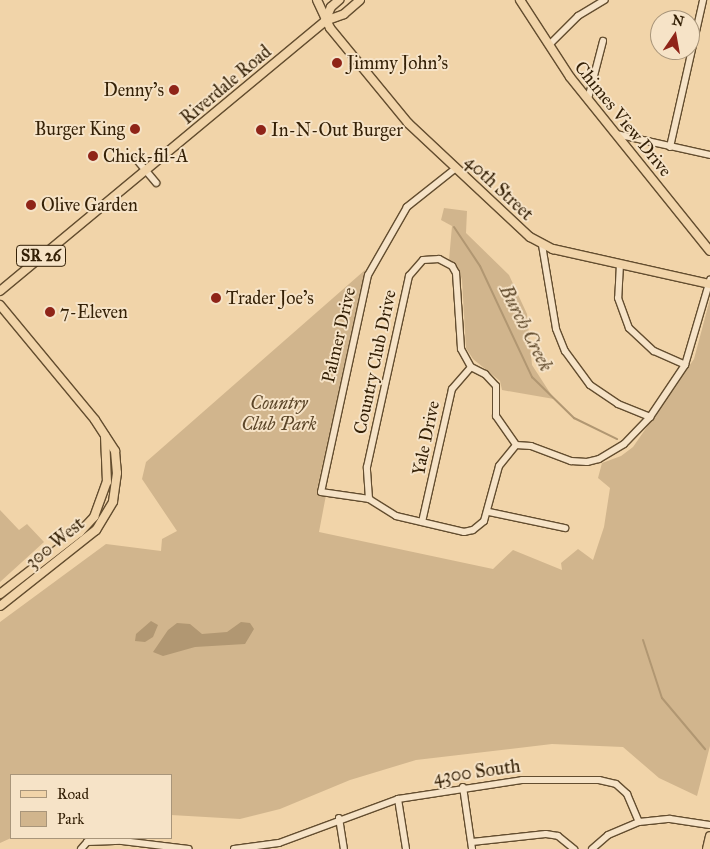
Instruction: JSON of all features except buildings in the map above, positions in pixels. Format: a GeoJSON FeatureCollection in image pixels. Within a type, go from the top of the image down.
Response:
{"type":"FeatureCollection","features":[{"type":"Feature","properties":{"kind":"main road","name":"40th Street"},"geometry":{"type":"LineString","coordinates":[[317,0],[325,21],[408,123],[523,231],[542,245],[620,264],[709,282]]}},
{"type":"Feature","properties":{"kind":"main road","name":"SR 26"},"geometry":{"type":"LineString","coordinates":[[325,21],[331,7],[339,0]]}},
{"type":"Feature","properties":{"kind":"main road","name":"SR 26"},"geometry":{"type":"LineString","coordinates":[[325,21],[344,14],[360,0]]}},
{"type":"Feature","properties":{"kind":"main road","name":"Chimes View Drive"},"geometry":{"type":"LineString","coordinates":[[520,0],[549,45],[588,99],[710,251]]}},
{"type":"Feature","properties":{"kind":"main road","name":"Riverdale Road"},"geometry":{"type":"LineString","coordinates":[[146,170],[325,21]]}},
{"type":"Feature","properties":{"kind":"main road","name":"SR 26"},"geometry":{"type":"LineString","coordinates":[[1,290],[146,170]]}},
{"type":"Feature","properties":{"kind":"main road","name":"300 West"},"geometry":{"type":"LineString","coordinates":[[0,305],[90,413],[115,451],[117,473],[114,498],[104,519],[86,540],[0,606]]}},
{"type":"Feature","properties":{"kind":"main road","name":"300 West"},"geometry":{"type":"LineString","coordinates":[[0,594],[80,532],[94,517],[107,482],[105,436]]}},
{"type":"Feature","properties":{"kind":"main road"},"geometry":{"type":"LineString","coordinates":[[707,849],[710,836]]}},
{"type":"Feature","properties":{"kind":"street"},"geometry":{"type":"LineString","coordinates":[[549,45],[578,16],[605,0]]}},
{"type":"Feature","properties":{"kind":"street"},"geometry":{"type":"LineString","coordinates":[[670,146],[701,0]]}},
{"type":"Feature","properties":{"kind":"street"},"geometry":{"type":"LineString","coordinates":[[588,99],[603,41]]}},
{"type":"Feature","properties":{"kind":"street"},"geometry":{"type":"LineString","coordinates":[[616,134],[710,155]]}},
{"type":"Feature","properties":{"kind":"street"},"geometry":{"type":"LineString","coordinates":[[137,160],[156,183]]}},
{"type":"Feature","properties":{"kind":"street","name":"Palmer Drive"},"geometry":{"type":"LineString","coordinates":[[369,499],[321,492],[368,276],[408,206],[456,168]]}},
{"type":"Feature","properties":{"kind":"street"},"geometry":{"type":"LineString","coordinates":[[542,245],[556,329],[565,351],[590,385],[618,404],[650,417]]}},
{"type":"Feature","properties":{"kind":"street","name":"Country Club Drive"},"geometry":{"type":"LineString","coordinates":[[369,499],[367,466],[405,295],[413,269],[423,260],[438,259],[452,266],[456,273],[460,349],[471,367],[485,374],[496,386],[496,416],[516,445]]}},
{"type":"Feature","properties":{"kind":"street"},"geometry":{"type":"LineString","coordinates":[[620,264],[618,298],[629,328],[654,351],[685,365]]}},
{"type":"Feature","properties":{"kind":"street"},"geometry":{"type":"LineString","coordinates":[[369,499],[396,516],[464,532],[479,527],[489,512],[498,466],[516,445],[531,446],[571,461],[599,459],[624,444],[650,417],[685,365],[709,282]]}},
{"type":"Feature","properties":{"kind":"street","name":"Yale Drive"},"geometry":{"type":"LineString","coordinates":[[422,522],[452,389],[471,367]]}},
{"type":"Feature","properties":{"kind":"street"},"geometry":{"type":"LineString","coordinates":[[489,512],[565,528]]}},
{"type":"Feature","properties":{"kind":"street","name":"4300 South"},"geometry":{"type":"LineString","coordinates":[[234,849],[279,846],[339,818],[398,799],[462,787],[522,780],[599,780],[616,784],[627,794],[639,822]]}},
{"type":"Feature","properties":{"kind":"street"},"geometry":{"type":"LineString","coordinates":[[462,787],[472,846],[546,834],[558,836],[574,849]]}},
{"type":"Feature","properties":{"kind":"street"},"geometry":{"type":"LineString","coordinates":[[398,799],[406,849]]}},
{"type":"Feature","properties":{"kind":"street"},"geometry":{"type":"LineString","coordinates":[[339,818],[344,849]]}},
{"type":"Feature","properties":{"kind":"street"},"geometry":{"type":"LineString","coordinates":[[592,849],[608,835],[639,822],[670,819],[710,825]]}},
{"type":"Feature","properties":{"kind":"street"},"geometry":{"type":"LineString","coordinates":[[81,848],[87,842],[189,849]]}},
{"type":"Feature","properties":{"kind":"green space"},"geometry":{"type":"Polygon","coordinates":[[[444,208],[467,211],[466,233],[509,275],[527,314],[532,365],[554,399],[502,390],[500,381],[473,359],[466,348],[462,280],[459,270],[449,260],[452,226],[441,220],[444,208]]]}},
{"type":"Feature","properties":{"kind":"green space","name":"Country Club Park"},"geometry":{"type":"Polygon","coordinates":[[[365,270],[317,490],[318,496],[326,495],[319,532],[493,569],[513,550],[562,570],[561,563],[578,549],[593,560],[604,527],[610,488],[598,478],[602,463],[621,456],[633,447],[694,359],[710,299],[710,746],[697,796],[659,778],[623,747],[552,744],[416,760],[350,780],[280,809],[240,819],[172,815],[172,774],[10,774],[10,838],[0,843],[0,622],[106,544],[161,551],[162,539],[177,531],[142,479],[146,462],[365,270]]]}},
{"type":"Feature","properties":{"kind":"green space"},"geometry":{"type":"Polygon","coordinates":[[[0,510],[19,530],[27,524],[44,542],[0,582],[0,510]]]}},
{"type":"Feature","properties":{"kind":"shaded area"},"geometry":{"type":"Polygon","coordinates":[[[151,621],[158,625],[153,637],[145,642],[135,641],[136,634],[151,621]]]}},
{"type":"Feature","properties":{"kind":"shaded area"},"geometry":{"type":"Polygon","coordinates":[[[241,622],[250,623],[254,629],[245,644],[195,647],[163,656],[153,652],[168,630],[177,623],[190,624],[202,634],[227,632],[241,622]]]}},
{"type":"Feature","properties":{"kind":"waterway","name":"Burch Creek"},"geometry":{"type":"LineString","coordinates":[[454,227],[480,266],[532,377],[574,418],[617,439]]}},
{"type":"Feature","properties":{"kind":"waterway","name":"Burch Creek"},"geometry":{"type":"LineString","coordinates":[[643,640],[662,698],[705,749]]}},
{"type":"Feature","properties":{"kind":"place","name":"Jimmy John's"},"geometry":{"type":"Point","coordinates":[337,63]}},
{"type":"Feature","properties":{"kind":"place","name":"Denny's"},"geometry":{"type":"Point","coordinates":[174,90]}},
{"type":"Feature","properties":{"kind":"place","name":"Burger King"},"geometry":{"type":"Point","coordinates":[135,129]}},
{"type":"Feature","properties":{"kind":"place","name":"In-N-Out Burger"},"geometry":{"type":"Point","coordinates":[261,130]}},
{"type":"Feature","properties":{"kind":"place","name":"Chick-fil-A"},"geometry":{"type":"Point","coordinates":[93,156]}},
{"type":"Feature","properties":{"kind":"place","name":"Olive Garden"},"geometry":{"type":"Point","coordinates":[31,205]}},
{"type":"Feature","properties":{"kind":"place","name":"Trader Joe's"},"geometry":{"type":"Point","coordinates":[216,298]}},
{"type":"Feature","properties":{"kind":"place","name":"7-Eleven"},"geometry":{"type":"Point","coordinates":[50,312]}}]}
